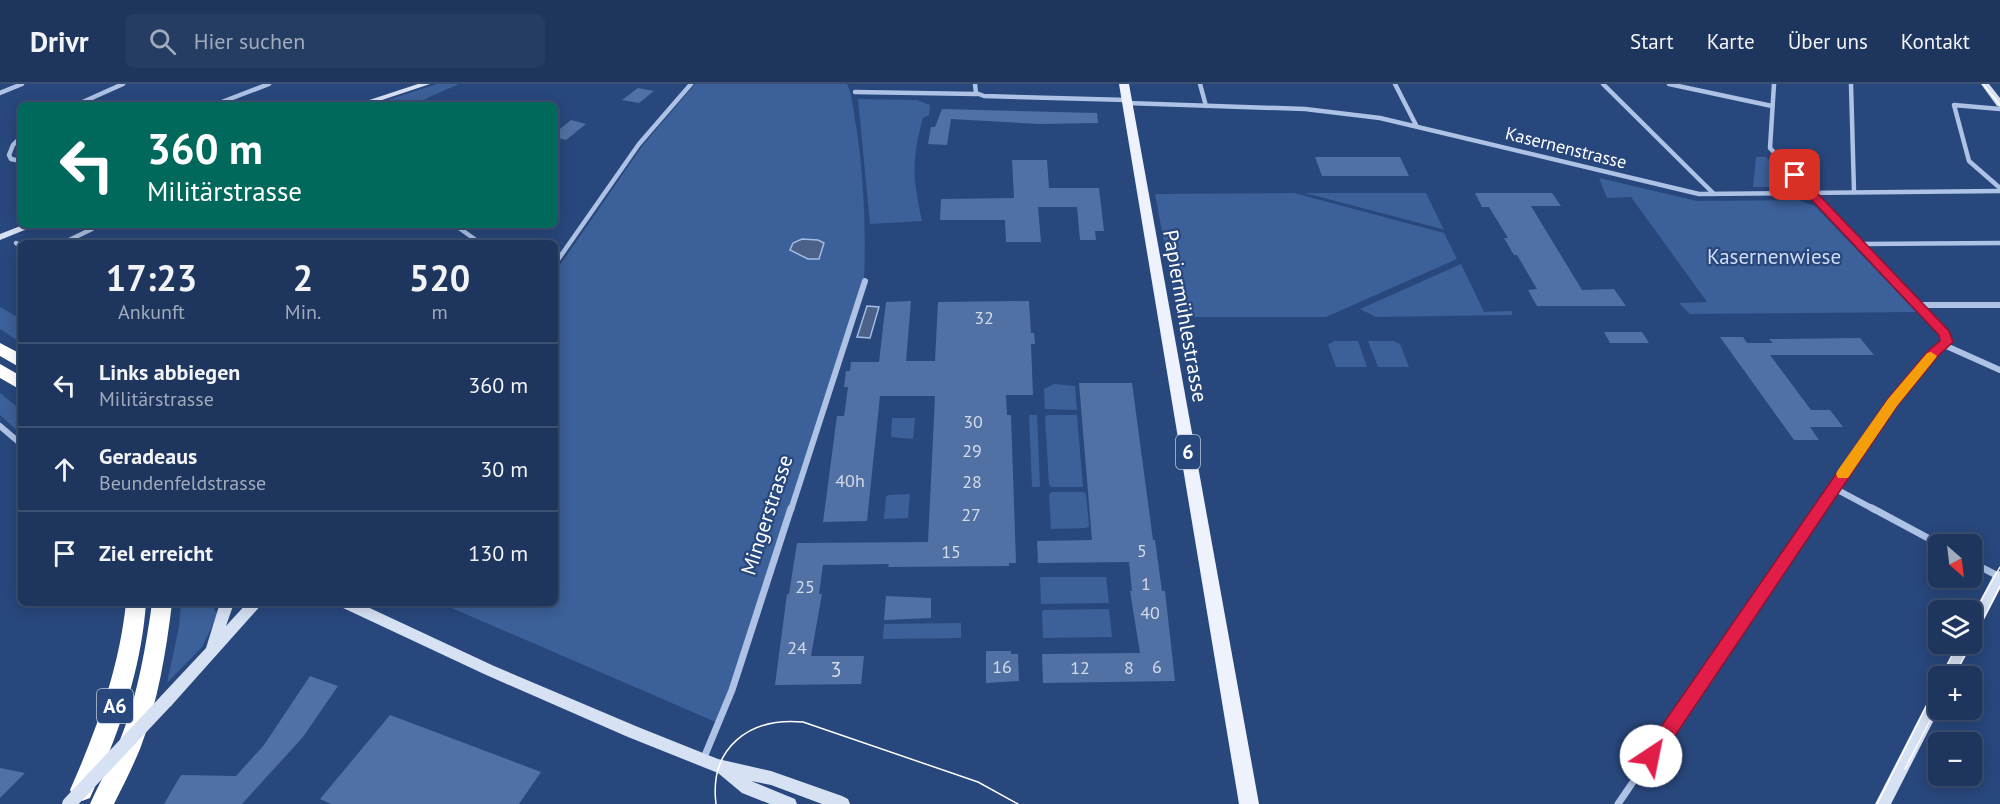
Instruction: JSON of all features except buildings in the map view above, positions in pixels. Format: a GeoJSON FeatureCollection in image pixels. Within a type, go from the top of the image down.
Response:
{"type":"FeatureCollection","features":[{"type":"Feature","properties":{"kind":"highway"},"geometry":{"type":"LineString","coordinates":[[0,348],[18,360]]}},
{"type":"Feature","properties":{"kind":"highway"},"geometry":{"type":"LineString","coordinates":[[0,370],[18,382]]}},
{"type":"Feature","properties":{"kind":"highway","name":"A6"},"geometry":{"type":"LineString","coordinates":[[75,804],[112,716],[131,643],[136,606]]}},
{"type":"Feature","properties":{"kind":"highway","name":"A6"},"geometry":{"type":"LineString","coordinates":[[102,804],[127,750],[137,721],[151,671],[162,606]]}},
{"type":"Feature","properties":{"kind":"main road"},"geometry":{"type":"LineString","coordinates":[[368,102],[426,84]]}},
{"type":"Feature","properties":{"kind":"main road","name":"Papiermühlestrasse"},"geometry":{"type":"LineString","coordinates":[[1124,84],[1249,804]]}},
{"type":"Feature","properties":{"kind":"main road"},"geometry":{"type":"LineString","coordinates":[[1985,84],[2000,104]]}},
{"type":"Feature","properties":{"kind":"main road"},"geometry":{"type":"LineString","coordinates":[[0,237],[24,228]]}},
{"type":"Feature","properties":{"kind":"main road"},"geometry":{"type":"LineString","coordinates":[[1982,611],[2000,577]]}},
{"type":"Feature","properties":{"kind":"main road"},"geometry":{"type":"LineString","coordinates":[[211,652],[226,606]]}},
{"type":"Feature","properties":{"kind":"main road"},"geometry":{"type":"LineString","coordinates":[[69,804],[253,606]]}},
{"type":"Feature","properties":{"kind":"main road"},"geometry":{"type":"LineString","coordinates":[[352,606],[489,670],[710,763],[771,778],[842,804]]}},
{"type":"Feature","properties":{"kind":"main road"},"geometry":{"type":"LineString","coordinates":[[1883,804],[1928,716]]}},
{"type":"Feature","properties":{"kind":"main road"},"geometry":{"type":"LineString","coordinates":[[710,763],[748,788],[789,804]]}},
{"type":"Feature","properties":{"kind":"street"},"geometry":{"type":"LineString","coordinates":[[0,93],[22,84]]}},
{"type":"Feature","properties":{"kind":"street"},"geometry":{"type":"LineString","coordinates":[[110,84],[117,87]]}},
{"type":"Feature","properties":{"kind":"street"},"geometry":{"type":"LineString","coordinates":[[83,102],[123,84]]}},
{"type":"Feature","properties":{"kind":"street"},"geometry":{"type":"LineString","coordinates":[[222,102],[269,84]]}},
{"type":"Feature","properties":{"kind":"street"},"geometry":{"type":"LineString","coordinates":[[558,260],[639,144],[691,84]]}},
{"type":"Feature","properties":{"kind":"street"},"geometry":{"type":"LineString","coordinates":[[975,84],[977,94]]}},
{"type":"Feature","properties":{"kind":"street"},"geometry":{"type":"LineString","coordinates":[[1200,84],[1206,106]]}},
{"type":"Feature","properties":{"kind":"street"},"geometry":{"type":"LineString","coordinates":[[1395,84],[1416,125]]}},
{"type":"Feature","properties":{"kind":"street"},"geometry":{"type":"LineString","coordinates":[[1603,84],[1714,194]]}},
{"type":"Feature","properties":{"kind":"street"},"geometry":{"type":"LineString","coordinates":[[1669,84],[1772,106]]}},
{"type":"Feature","properties":{"kind":"street"},"geometry":{"type":"LineString","coordinates":[[1618,804],[1892,403],[1933,353],[1947,342],[1945,334],[1770,148],[1774,84]]}},
{"type":"Feature","properties":{"kind":"street"},"geometry":{"type":"LineString","coordinates":[[1851,84],[1854,191]]}},
{"type":"Feature","properties":{"kind":"street","name":"Kasernenstrasse"},"geometry":{"type":"LineString","coordinates":[[855,92],[977,94],[1313,110],[1416,125],[1684,191],[1714,194],[2000,189]]}},
{"type":"Feature","properties":{"kind":"street"},"geometry":{"type":"LineString","coordinates":[[2000,104],[1954,105],[1969,160],[2000,189]]}},
{"type":"Feature","properties":{"kind":"street"},"geometry":{"type":"LineString","coordinates":[[18,140],[11,148],[9,155],[11,159],[18,160]]}},
{"type":"Feature","properties":{"kind":"street"},"geometry":{"type":"LineString","coordinates":[[459,228],[476,240]]}},
{"type":"Feature","properties":{"kind":"street"},"geometry":{"type":"LineString","coordinates":[[69,240],[92,229]]}},
{"type":"Feature","properties":{"kind":"street"},"geometry":{"type":"LineString","coordinates":[[1861,244],[2000,243]]}},
{"type":"Feature","properties":{"kind":"street","name":"Mingerstrasse"},"geometry":{"type":"LineString","coordinates":[[710,763],[865,281]]}},
{"type":"Feature","properties":{"kind":"street"},"geometry":{"type":"LineString","coordinates":[[1918,305],[2000,304]]}},
{"type":"Feature","properties":{"kind":"street"},"geometry":{"type":"LineString","coordinates":[[1944,345],[2000,370]]}},
{"type":"Feature","properties":{"kind":"street"},"geometry":{"type":"LineString","coordinates":[[0,426],[18,441]]}},
{"type":"Feature","properties":{"kind":"street"},"geometry":{"type":"LineString","coordinates":[[1834,488],[1928,538]]}},
{"type":"Feature","properties":{"kind":"street"},"geometry":{"type":"LineString","coordinates":[[1982,568],[2000,577]]}},
{"type":"Feature","properties":{"kind":"green space"},"geometry":{"type":"Polygon","coordinates":[[[437,84],[459,84],[423,102],[381,102],[437,84]]]}},
{"type":"Feature","properties":{"kind":"green space"},"geometry":{"type":"Polygon","coordinates":[[[695,84],[847,84],[852,99],[859,144],[864,203],[864,282],[718,723],[447,606],[558,606],[558,268],[643,145],[695,84]]]}},
{"type":"Feature","properties":{"kind":"green space"},"geometry":{"type":"Polygon","coordinates":[[[858,99],[917,100],[930,105],[929,115],[923,118],[915,158],[915,181],[922,221],[870,224],[858,99]]]}},
{"type":"Feature","properties":{"kind":"green space"},"geometry":{"type":"Polygon","coordinates":[[[1756,157],[1766,157],[1795,187],[1753,187],[1756,157]]]}},
{"type":"Feature","properties":{"kind":"green space","name":"Kasernenwiese"},"geometry":{"type":"Polygon","coordinates":[[[1599,178],[1697,201],[1799,200],[1815,206],[1916,312],[1690,314],[1679,303],[1707,302],[1631,197],[1607,198],[1599,178]]]}},
{"type":"Feature","properties":{"kind":"green space"},"geometry":{"type":"Polygon","coordinates":[[[1294,193],[1444,233],[1457,259],[1326,317],[1178,317],[1155,194],[1294,193]]]}},
{"type":"Feature","properties":{"kind":"green space"},"geometry":{"type":"Polygon","coordinates":[[[1305,193],[1426,193],[1444,230],[1442,229],[1305,193]]]}},
{"type":"Feature","properties":{"kind":"green space"},"geometry":{"type":"Polygon","coordinates":[[[1461,264],[1484,312],[1512,311],[1512,315],[1376,317],[1360,309],[1461,264]]]}},
{"type":"Feature","properties":{"kind":"green space"},"geometry":{"type":"Polygon","coordinates":[[[0,307],[18,317],[18,341],[0,329],[0,307]]]}},
{"type":"Feature","properties":{"kind":"green space"},"geometry":{"type":"Polygon","coordinates":[[[1334,341],[1358,341],[1367,367],[1336,367],[1328,345],[1334,341]]]}},
{"type":"Feature","properties":{"kind":"green space"},"geometry":{"type":"Polygon","coordinates":[[[1368,341],[1393,341],[1400,344],[1409,367],[1378,367],[1368,341]]]}},
{"type":"Feature","properties":{"kind":"green space"},"geometry":{"type":"Polygon","coordinates":[[[1054,384],[1075,386],[1077,410],[1045,409],[1044,389],[1054,384]]]}},
{"type":"Feature","properties":{"kind":"green space"},"geometry":{"type":"Polygon","coordinates":[[[0,393],[18,408],[18,431],[0,415],[0,393]]]}},
{"type":"Feature","properties":{"kind":"green space"},"geometry":{"type":"Polygon","coordinates":[[[1029,415],[1037,415],[1040,487],[1032,487],[1029,415]]]}},
{"type":"Feature","properties":{"kind":"green space"},"geometry":{"type":"Polygon","coordinates":[[[1048,415],[1077,415],[1083,487],[1051,487],[1049,485],[1045,417],[1048,415]]]}},
{"type":"Feature","properties":{"kind":"green space"},"geometry":{"type":"Polygon","coordinates":[[[892,418],[915,418],[913,439],[891,437],[892,418]]]}},
{"type":"Feature","properties":{"kind":"green space"},"geometry":{"type":"Polygon","coordinates":[[[1052,492],[1083,492],[1086,494],[1089,526],[1051,529],[1049,494],[1052,492]]]}},
{"type":"Feature","properties":{"kind":"green space"},"geometry":{"type":"Polygon","coordinates":[[[910,494],[908,518],[884,519],[886,497],[910,494]]]}},
{"type":"Feature","properties":{"kind":"green space"},"geometry":{"type":"Polygon","coordinates":[[[1040,577],[1106,577],[1109,603],[1041,604],[1040,577]]]}},
{"type":"Feature","properties":{"kind":"green space"},"geometry":{"type":"Polygon","coordinates":[[[181,606],[215,606],[214,611],[219,612],[202,647],[167,683],[179,627],[181,606]]]}},
{"type":"Feature","properties":{"kind":"green space"},"geometry":{"type":"Polygon","coordinates":[[[1109,609],[1112,637],[1043,638],[1042,612],[1044,610],[1109,609]]]}},
{"type":"Feature","properties":{"kind":"green space"},"geometry":{"type":"Polygon","coordinates":[[[961,623],[961,638],[883,639],[884,624],[961,623]]]}},
{"type":"Feature","properties":{"kind":"shaded area"},"geometry":{"type":"Polygon","coordinates":[[[802,239],[818,240],[824,243],[819,259],[808,259],[790,250],[793,243],[802,239]]]}},
{"type":"Feature","properties":{"kind":"shaded area"},"geometry":{"type":"Polygon","coordinates":[[[867,306],[879,307],[870,338],[857,337],[867,306]]]}},
{"type":"Feature","properties":{"kind":"tram line"},"geometry":{"type":"LineString","coordinates":[[1983,84],[2000,105]]}},
{"type":"Feature","properties":{"kind":"tram line"},"geometry":{"type":"LineString","coordinates":[[1981,600],[2000,567]]}},
{"type":"Feature","properties":{"kind":"tram line"},"geometry":{"type":"LineString","coordinates":[[1982,621],[2000,586]]}},
{"type":"Feature","properties":{"kind":"tram line"},"geometry":{"type":"LineString","coordinates":[[1946,666],[1953,654]]}},
{"type":"Feature","properties":{"kind":"tram line"},"geometry":{"type":"LineString","coordinates":[[1959,666],[1966,654]]}},
{"type":"Feature","properties":{"kind":"tram line"},"geometry":{"type":"LineString","coordinates":[[1877,804],[1928,703]]}},
{"type":"Feature","properties":{"kind":"tram line"},"geometry":{"type":"LineString","coordinates":[[1905,769],[1930,720]]}},
{"type":"Feature","properties":{"kind":"tram line"},"geometry":{"type":"LineString","coordinates":[[716,804],[719,767],[726,752],[750,731],[783,722],[803,722],[978,782],[1018,804]]}},
{"type":"Feature","properties":{"kind":"slow traffic"},"geometry":{"type":"LineString","coordinates":[[1843,474],[1892,403],[1931,356]]}},
{"type":"Feature","properties":{"kind":"route"},"geometry":{"type":"LineString","coordinates":[[1651,756],[1892,403],[1933,353],[1947,342],[1945,334],[1795,175]]}}]}
